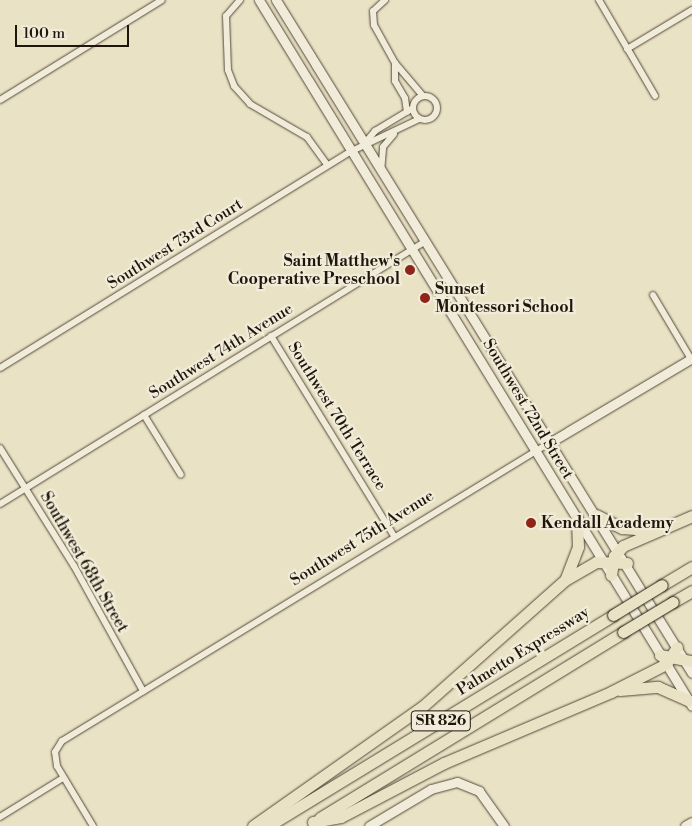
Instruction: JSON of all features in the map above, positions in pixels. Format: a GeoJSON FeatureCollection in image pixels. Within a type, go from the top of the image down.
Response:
{"type":"FeatureCollection","features":[{"type":"Feature","properties":{"kind":"highway"},"geometry":{"type":"LineString","coordinates":[[596,515],[628,530],[657,529]]}},
{"type":"Feature","properties":{"kind":"highway"},"geometry":{"type":"LineString","coordinates":[[253,826],[422,707],[565,580],[607,561],[618,550],[657,529],[692,516]]}},
{"type":"Feature","properties":{"kind":"highway"},"geometry":{"type":"LineString","coordinates":[[565,580],[578,547],[577,518]]}},
{"type":"Feature","properties":{"kind":"highway"},"geometry":{"type":"LineString","coordinates":[[607,561],[626,563]]}},
{"type":"Feature","properties":{"kind":"highway"},"geometry":{"type":"LineString","coordinates":[[607,561],[611,575]]}},
{"type":"Feature","properties":{"kind":"highway","name":"Palmetto Expressway"},"geometry":{"type":"LineString","coordinates":[[268,826],[692,567]]}},
{"type":"Feature","properties":{"kind":"highway","name":"SR 826"},"geometry":{"type":"LineString","coordinates":[[310,824],[692,591]]}},
{"type":"Feature","properties":{"kind":"highway"},"geometry":{"type":"LineString","coordinates":[[310,824],[341,817],[444,763],[611,692],[666,659],[677,647]]}},
{"type":"Feature","properties":{"kind":"highway"},"geometry":{"type":"LineString","coordinates":[[666,659],[689,662]]}},
{"type":"Feature","properties":{"kind":"highway"},"geometry":{"type":"LineString","coordinates":[[611,692],[652,686],[690,704]]}},
{"type":"Feature","properties":{"kind":"main road","name":"Southwest 72nd Street"},"geometry":{"type":"LineString","coordinates":[[259,0],[577,518],[607,561]]}},
{"type":"Feature","properties":{"kind":"main road","name":"Southwest 72nd Street"},"geometry":{"type":"LineString","coordinates":[[275,1],[549,443],[618,550],[677,647],[689,662],[692,673]]}},
{"type":"Feature","properties":{"kind":"main road"},"geometry":{"type":"LineString","coordinates":[[467,338],[479,330]]}},
{"type":"Feature","properties":{"kind":"main road","name":"Southwest 75th Avenue"},"geometry":{"type":"LineString","coordinates":[[549,443],[692,358]]}},
{"type":"Feature","properties":{"kind":"main road"},"geometry":{"type":"LineString","coordinates":[[611,575],[666,659],[690,704]]}},
{"type":"Feature","properties":{"kind":"main road"},"geometry":{"type":"LineString","coordinates":[[369,826],[427,791],[454,782],[479,791],[504,826]]}},
{"type":"Feature","properties":{"kind":"main road"},"geometry":{"type":"LineString","coordinates":[[685,826],[692,822]]}},
{"type":"Feature","properties":{"kind":"street"},"geometry":{"type":"LineString","coordinates":[[0,100],[162,0]]}},
{"type":"Feature","properties":{"kind":"street"},"geometry":{"type":"LineString","coordinates":[[240,0],[226,16],[228,70],[234,86],[250,104],[307,137],[327,166]]}},
{"type":"Feature","properties":{"kind":"street"},"geometry":{"type":"LineString","coordinates":[[364,144],[419,119],[429,120],[437,110],[434,100],[424,96],[406,73],[395,63],[372,18],[374,8],[385,0]]}},
{"type":"Feature","properties":{"kind":"street"},"geometry":{"type":"LineString","coordinates":[[599,0],[655,96]]}},
{"type":"Feature","properties":{"kind":"street"},"geometry":{"type":"LineString","coordinates":[[627,49],[692,10]]}},
{"type":"Feature","properties":{"kind":"street"},"geometry":{"type":"LineString","coordinates":[[395,63],[394,80],[410,110],[419,119]]}},
{"type":"Feature","properties":{"kind":"street"},"geometry":{"type":"LineString","coordinates":[[394,80],[406,73]]}},
{"type":"Feature","properties":{"kind":"street"},"geometry":{"type":"LineString","coordinates":[[364,144],[375,131],[410,110],[416,100],[424,96]]}},
{"type":"Feature","properties":{"kind":"street"},"geometry":{"type":"LineString","coordinates":[[381,172],[383,147],[396,131]]}},
{"type":"Feature","properties":{"kind":"street","name":"Southwest 73rd Court"},"geometry":{"type":"LineString","coordinates":[[0,368],[364,144]]}},
{"type":"Feature","properties":{"kind":"street","name":"Southwest 74th Avenue"},"geometry":{"type":"LineString","coordinates":[[181,475],[144,415],[424,242]]}},
{"type":"Feature","properties":{"kind":"street"},"geometry":{"type":"LineString","coordinates":[[653,295],[692,358]]}},
{"type":"Feature","properties":{"kind":"street","name":"Southwest 70th Terrace"},"geometry":{"type":"LineString","coordinates":[[271,336],[394,536]]}},
{"type":"Feature","properties":{"kind":"street"},"geometry":{"type":"LineString","coordinates":[[0,504],[144,415]]}},
{"type":"Feature","properties":{"kind":"street","name":"Southwest 75th Avenue"},"geometry":{"type":"LineString","coordinates":[[64,778],[55,752],[66,738],[536,449],[549,443]]}},
{"type":"Feature","properties":{"kind":"street","name":"Southwest 68th Street"},"geometry":{"type":"LineString","coordinates":[[0,448],[74,566],[143,691]]}},
{"type":"Feature","properties":{"kind":"street"},"geometry":{"type":"LineString","coordinates":[[0,817],[64,778],[93,826]]}},
{"type":"Feature","properties":{"kind":"place","name":"Saint Matthew's Cooperative Preschool"},"geometry":{"type":"Point","coordinates":[410,270]}},
{"type":"Feature","properties":{"kind":"place","name":"Sunset Montessori School"},"geometry":{"type":"Point","coordinates":[425,298]}},
{"type":"Feature","properties":{"kind":"place","name":"Kendall Academy"},"geometry":{"type":"Point","coordinates":[531,523]}}]}
